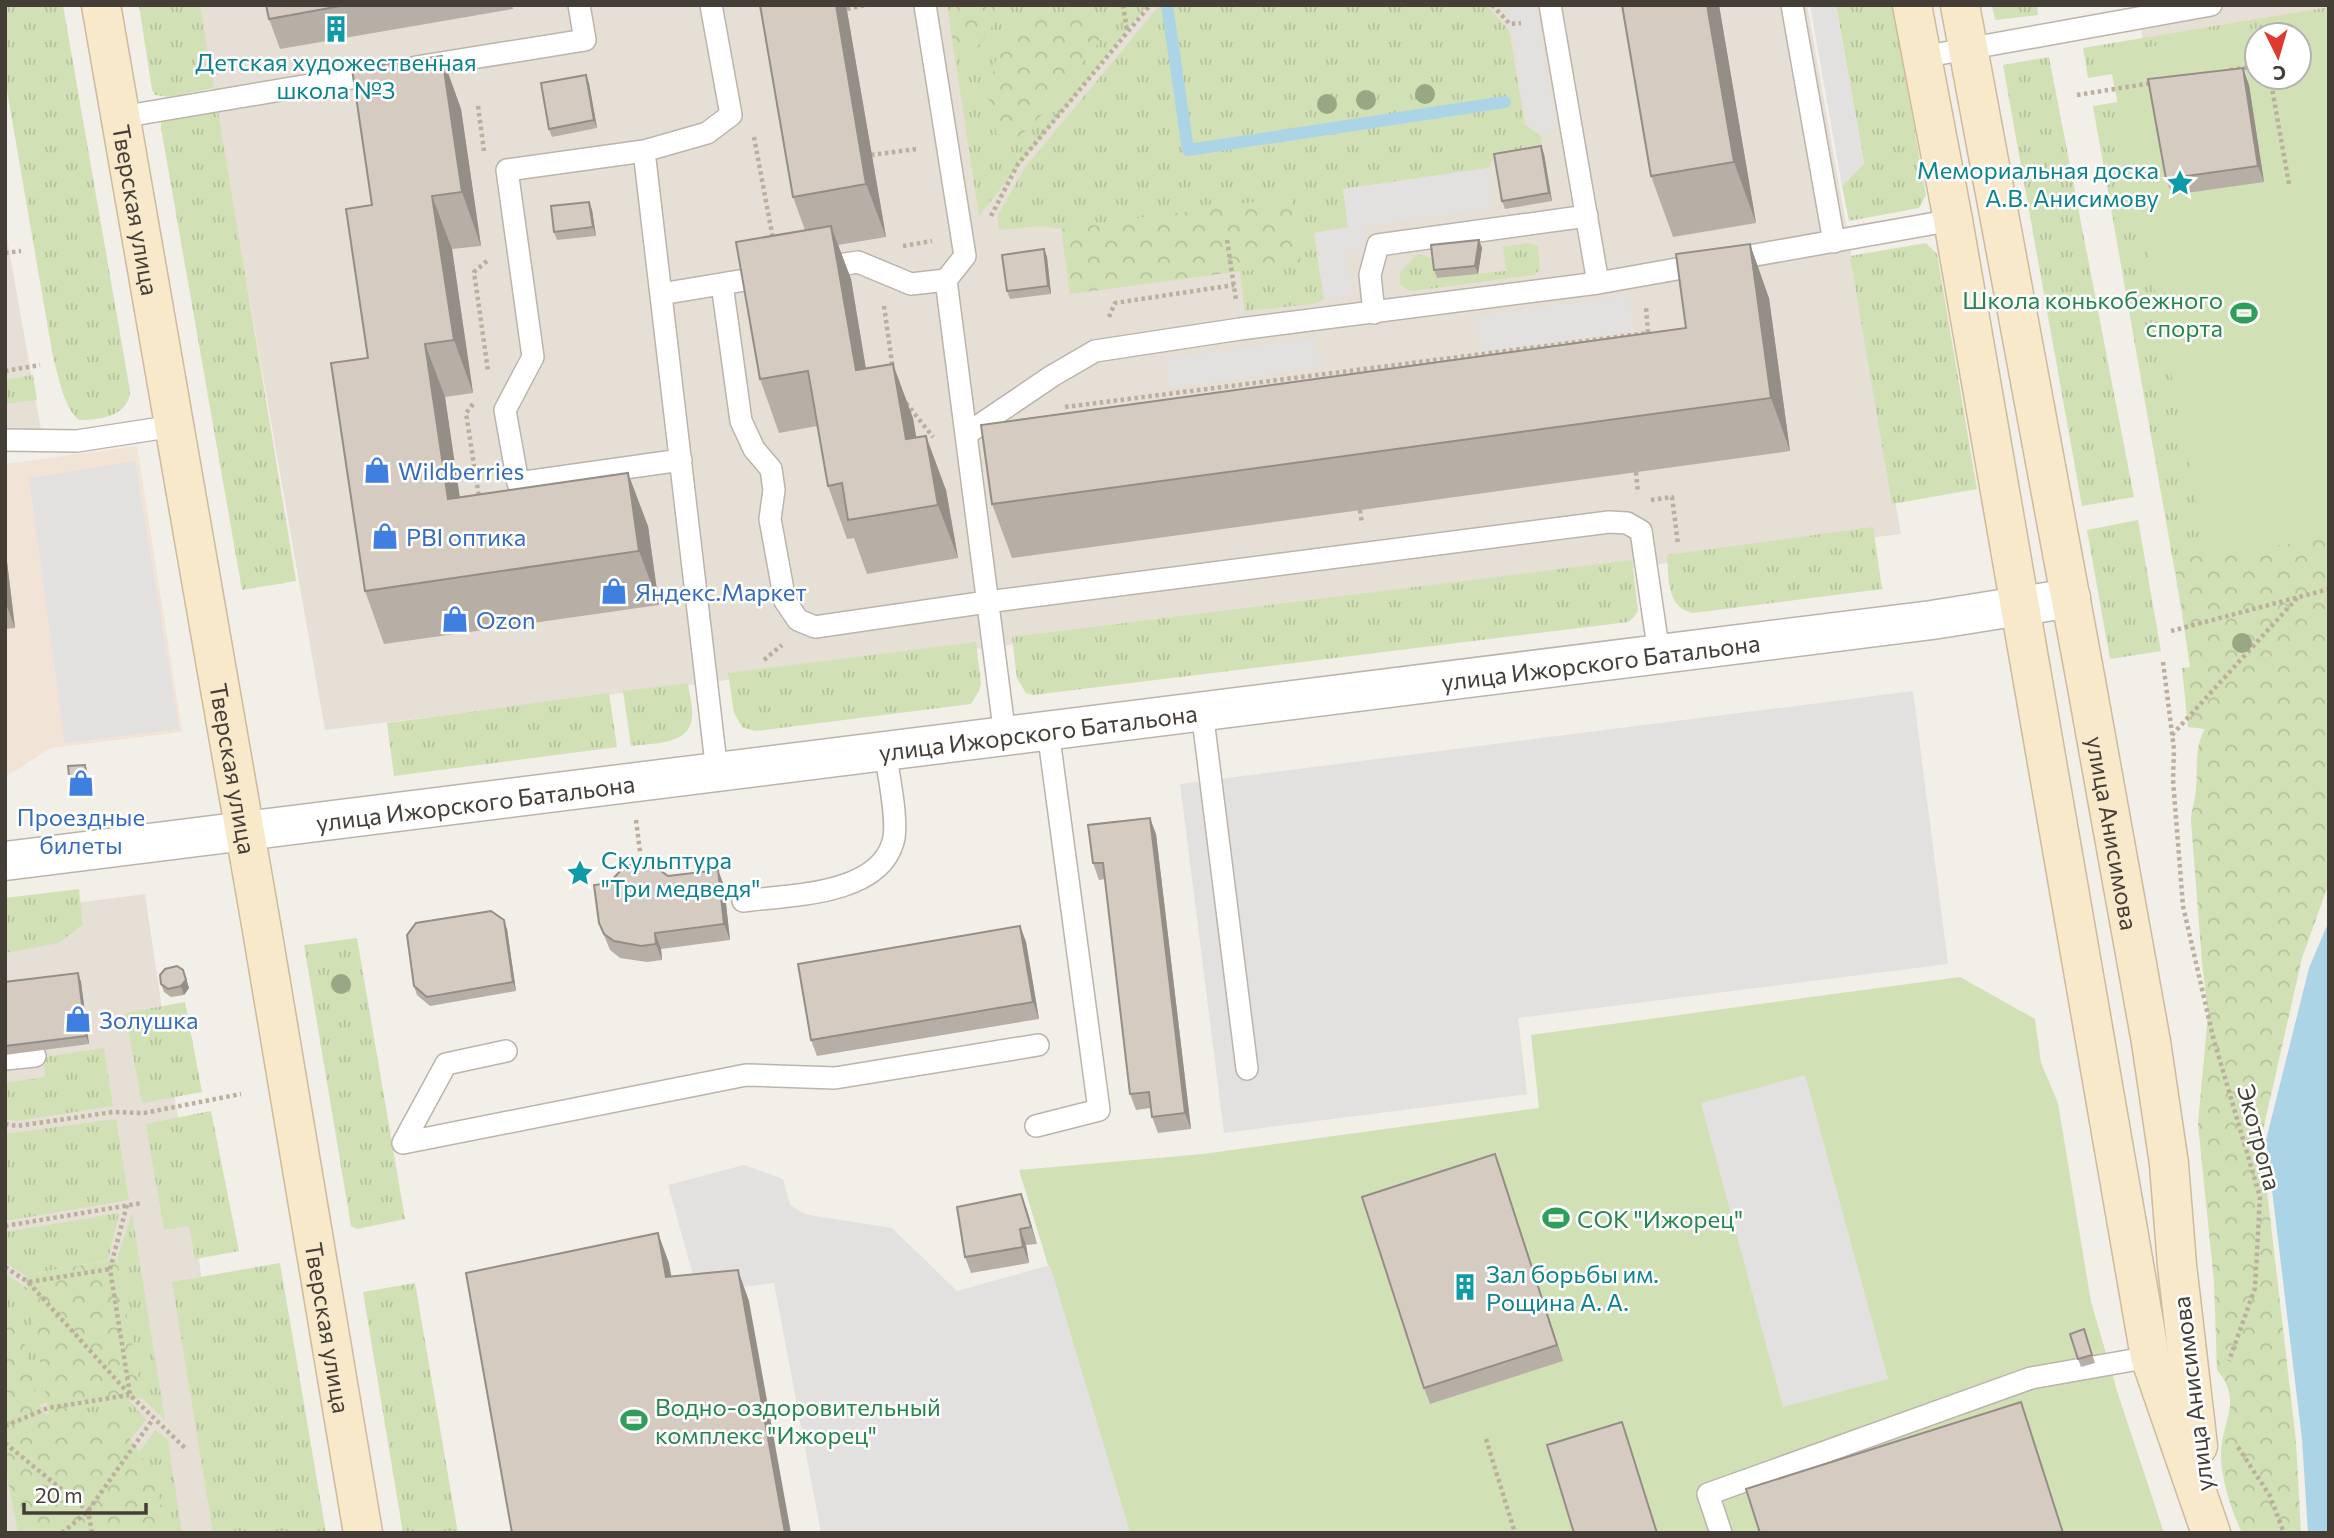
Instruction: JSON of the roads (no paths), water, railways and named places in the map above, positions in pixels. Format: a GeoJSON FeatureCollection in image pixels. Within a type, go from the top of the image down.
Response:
{"type":"FeatureCollection","features":[{"type":"Feature","properties":{"kind":"main road","name":"Тверская улица"},"geometry":{"type":"LineString","coordinates":[[101,5],[363,1533]]}},
{"type":"Feature","properties":{"kind":"main road","name":"улица Анисимова"},"geometry":{"type":"LineString","coordinates":[[1912,5],[1953,220],[2150,1357],[2208,1523]]}},
{"type":"Feature","properties":{"kind":"main road","name":"улица Анисимова"},"geometry":{"type":"LineString","coordinates":[[1959,5],[2071,598],[2151,1042],[2169,1164],[2177,1265],[2208,1523]]}},
{"type":"Feature","properties":{"kind":"street","name":"улица Ижорского Батальона"},"geometry":{"type":"LineString","coordinates":[[5,861],[1933,620],[2071,598]]}},
{"type":"Feature","properties":{"kind":"lane"},"geometry":{"type":"LineString","coordinates":[[121,117],[585,40],[579,5]]}},
{"type":"Feature","properties":{"kind":"lane"},"geometry":{"type":"LineString","coordinates":[[681,460],[518,483],[505,410],[533,357],[507,170],[644,151],[707,133],[731,115],[711,5]]}},
{"type":"Feature","properties":{"kind":"lane"},"geometry":{"type":"LineString","coordinates":[[925,5],[965,256],[946,281],[968,433],[1005,736]]}},
{"type":"Feature","properties":{"kind":"lane"},"geometry":{"type":"LineString","coordinates":[[1550,5],[1598,283]]}},
{"type":"Feature","properties":{"kind":"lane"},"geometry":{"type":"LineString","coordinates":[[1792,5],[1834,242]]}},
{"type":"Feature","properties":{"kind":"lane"},"geometry":{"type":"LineString","coordinates":[[1922,57],[2211,5]]}},
{"type":"Feature","properties":{"kind":"lane"},"geometry":{"type":"LineString","coordinates":[[644,151],[717,772]]}},
{"type":"Feature","properties":{"kind":"lane"},"geometry":{"type":"LineString","coordinates":[[1374,313],[1370,275],[1378,246],[1587,216]]}},
{"type":"Feature","properties":{"kind":"lane"},"geometry":{"type":"LineString","coordinates":[[968,433],[1052,376],[1095,351],[1240,329],[1598,283],[1953,220]]}},
{"type":"Feature","properties":{"kind":"lane"},"geometry":{"type":"LineString","coordinates":[[661,294],[858,262],[911,284],[946,281]]}},
{"type":"Feature","properties":{"kind":"lane"},"geometry":{"type":"LineString","coordinates":[[722,284],[741,421],[754,449],[771,469],[775,490],[770,519],[785,601],[798,620],[815,626],[1609,522],[1628,523],[1641,531],[1659,654]]}},
{"type":"Feature","properties":{"kind":"lane"},"geometry":{"type":"LineString","coordinates":[[5,440],[77,441],[174,426]]}},
{"type":"Feature","properties":{"kind":"lane"},"geometry":{"type":"LineString","coordinates":[[1202,711],[1247,1069]]}},
{"type":"Feature","properties":{"kind":"lane"},"geometry":{"type":"LineString","coordinates":[[1036,1126],[1099,1110],[1048,731]]}},
{"type":"Feature","properties":{"kind":"lane"},"geometry":{"type":"LineString","coordinates":[[743,901],[832,889],[863,879],[885,860],[894,841],[894,823],[885,751]]}},
{"type":"Feature","properties":{"kind":"lane"},"geometry":{"type":"LineString","coordinates":[[506,1051],[446,1064],[403,1143],[746,1075],[835,1078],[1038,1045]]}},
{"type":"Feature","properties":{"kind":"lane"},"geometry":{"type":"LineString","coordinates":[[5,1059],[35,1056]]}},
{"type":"Feature","properties":{"kind":"lane"},"geometry":{"type":"LineString","coordinates":[[1721,1533],[1708,1493],[2031,1378],[2150,1357]]}},
{"type":"Feature","properties":{"kind":"water"},"geometry":{"type":"Polygon","coordinates":[[[2329,921],[2329,1533],[2308,1533],[2302,1439],[2266,1140],[2309,968],[2329,921]]]}},
{"type":"Feature","properties":{"kind":"waterway"},"geometry":{"type":"LineString","coordinates":[[1167,5],[1188,150],[1505,102]]}},
{"type":"Feature","properties":{"kind":"place","name":"Детская художественная школа №3"},"geometry":{"type":"Point","coordinates":[336,29]}},
{"type":"Feature","properties":{"kind":"place","name":"Мемориальная доска А.В. Анисимову"},"geometry":{"type":"Point","coordinates":[2180,183]}},
{"type":"Feature","properties":{"kind":"place","name":"Школа конькобежного спорта"},"geometry":{"type":"Point","coordinates":[2244,313]}},
{"type":"Feature","properties":{"kind":"place","name":"Wildberries"},"geometry":{"type":"Point","coordinates":[377,470]}},
{"type":"Feature","properties":{"kind":"place","name":"PBI оптика"},"geometry":{"type":"Point","coordinates":[385,536]}},
{"type":"Feature","properties":{"kind":"place","name":"Яндекс.Маркет"},"geometry":{"type":"Point","coordinates":[614,591]}},
{"type":"Feature","properties":{"kind":"place","name":"Ozon"},"geometry":{"type":"Point","coordinates":[455,619]}},
{"type":"Feature","properties":{"kind":"place","name":"Проездные билеты"},"geometry":{"type":"Point","coordinates":[81,783]}},
{"type":"Feature","properties":{"kind":"place","name":"Скульптура \"Три медведя\""},"geometry":{"type":"Point","coordinates":[580,873]}},
{"type":"Feature","properties":{"kind":"place","name":"Золушка"},"geometry":{"type":"Point","coordinates":[78,1019]}},
{"type":"Feature","properties":{"kind":"place","name":"СОК \"Ижорец\""},"geometry":{"type":"Point","coordinates":[1556,1218]}},
{"type":"Feature","properties":{"kind":"place","name":"Зал борьбы им. Рощина А. А."},"geometry":{"type":"Point","coordinates":[1465,1287]}},
{"type":"Feature","properties":{"kind":"place","name":"Водно-оздоровительный комплекс \"Ижорец\""},"geometry":{"type":"Point","coordinates":[634,1420]}}]}
